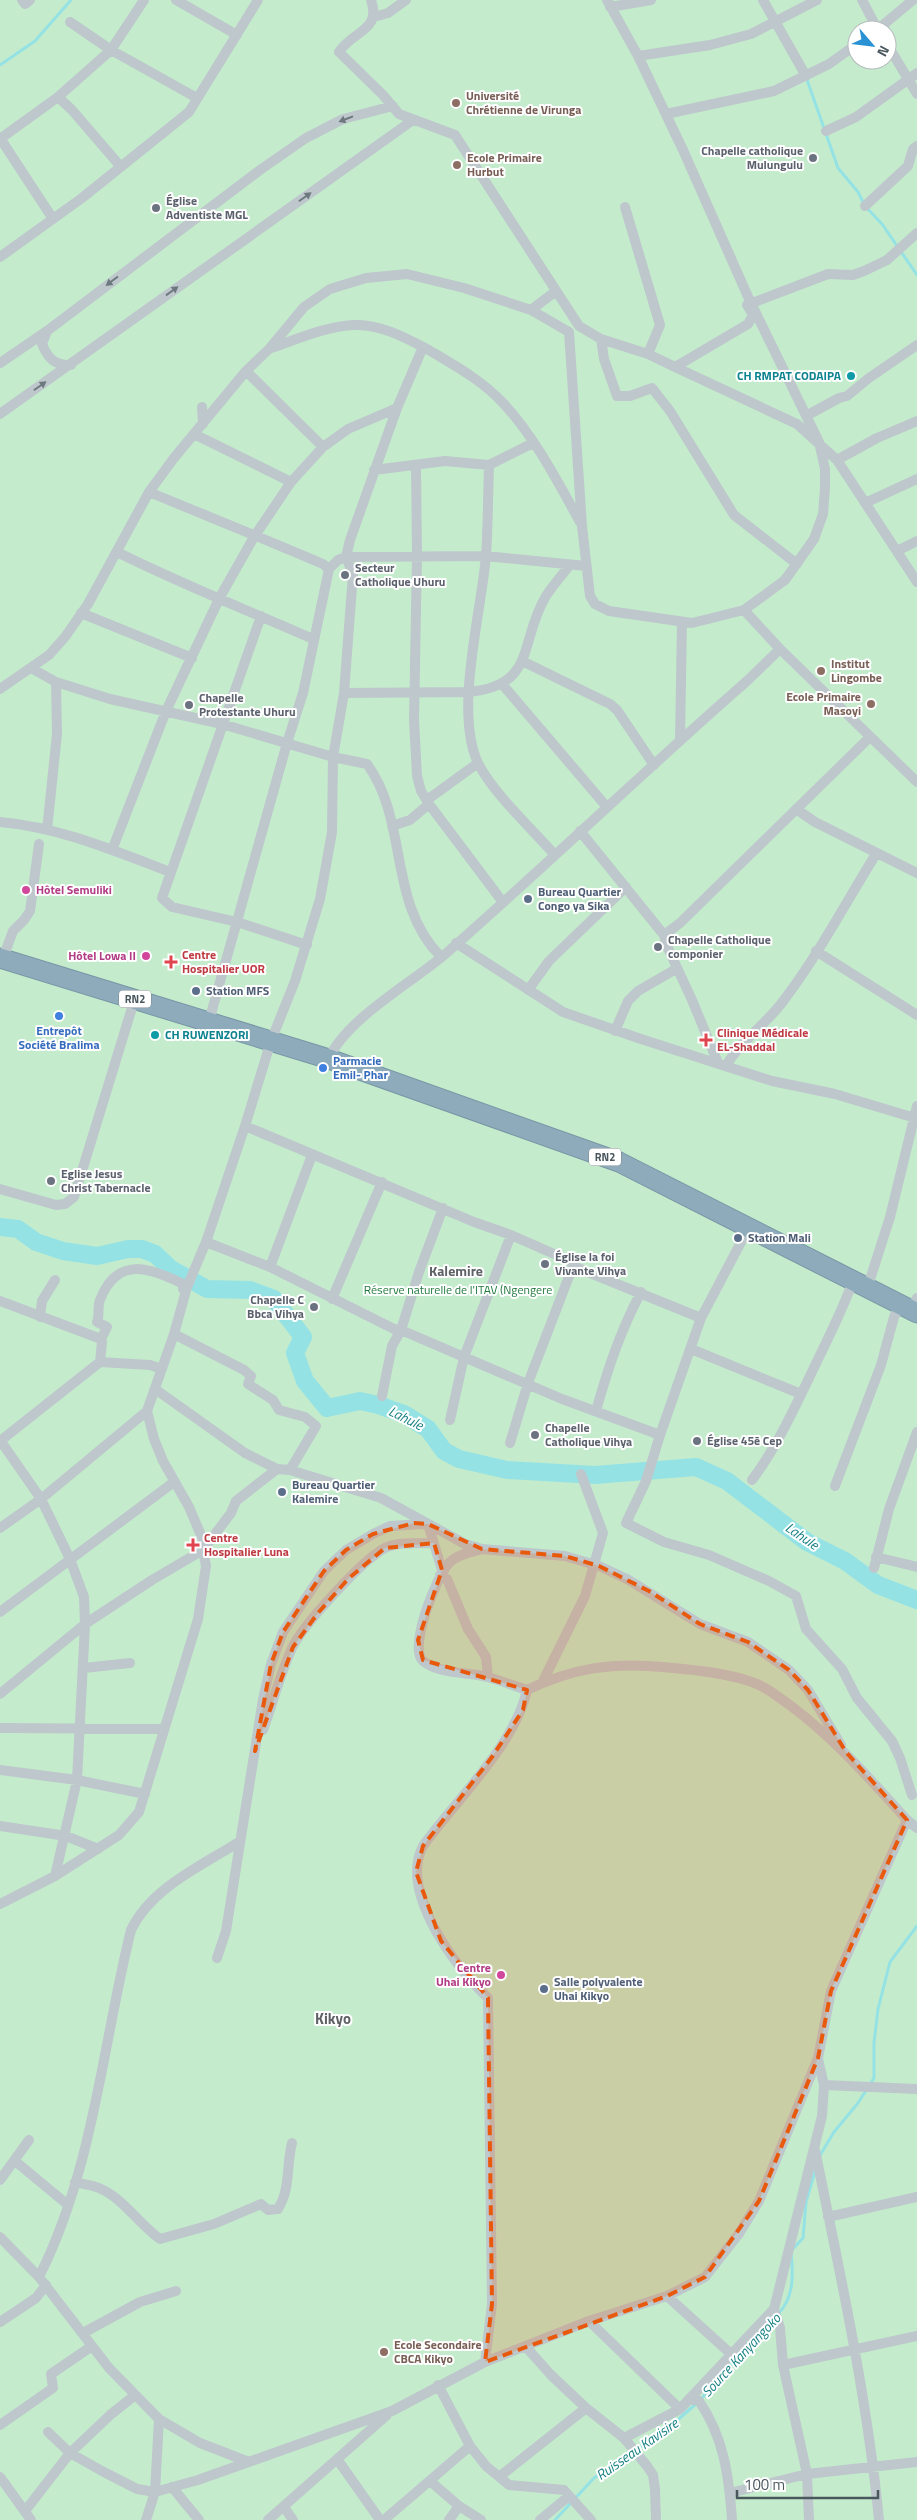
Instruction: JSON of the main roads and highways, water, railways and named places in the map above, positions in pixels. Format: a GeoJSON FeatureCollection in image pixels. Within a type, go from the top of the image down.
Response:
{"type":"FeatureCollection","features":[{"type":"Feature","properties":{"kind":"highway","name":"RN2"},"geometry":{"type":"LineString","coordinates":[[1,958],[329,1059],[619,1162],[860,1285],[911,1307]]}},
{"type":"Feature","properties":{"kind":"waterway"},"geometry":{"type":"LineString","coordinates":[[0,65],[35,41],[71,0]]}},
{"type":"Feature","properties":{"kind":"waterway"},"geometry":{"type":"LineString","coordinates":[[806,77],[838,168],[858,192],[865,206],[882,224],[917,275]]}},
{"type":"Feature","properties":{"kind":"waterway","name":"Lahule"},"geometry":{"type":"LineString","coordinates":[[0,1227],[18,1229],[36,1242],[63,1251],[97,1256],[128,1249],[142,1249],[155,1254],[171,1269],[207,1289],[250,1290],[274,1299],[303,1337],[295,1353],[305,1381],[327,1408],[360,1401],[378,1405],[404,1414],[428,1429],[444,1451],[459,1459],[507,1470],[595,1475],[696,1467],[727,1481],[807,1542],[845,1561],[878,1585],[917,1600]]}},
{"type":"Feature","properties":{"kind":"waterway","name":"Source Kanyangoko"},"geometry":{"type":"LineString","coordinates":[[870,2084],[874,2078],[874,2043],[878,2009],[890,1962],[917,1926]]}},
{"type":"Feature","properties":{"kind":"waterway","name":"Source Kanyangoko"},"geometry":{"type":"LineString","coordinates":[[819,2157],[834,2132],[867,2089]]}},
{"type":"Feature","properties":{"kind":"waterway","name":"Source Kanyangoko"},"geometry":{"type":"LineString","coordinates":[[778,2314],[784,2307],[790,2292],[792,2284],[791,2251],[803,2238],[806,2202],[815,2171]]}},
{"type":"Feature","properties":{"kind":"waterway","name":"Source Kanyangoko"},"geometry":{"type":"LineString","coordinates":[[701,2399],[774,2318]]}},
{"type":"Feature","properties":{"kind":"waterway","name":"Ruisseau Kavisire"},"geometry":{"type":"LineString","coordinates":[[555,2520],[594,2478],[665,2431],[697,2403]]}},
{"type":"Feature","properties":{"kind":"place","name":"Université Chrétienne de Virunga"},"geometry":{"type":"Point","coordinates":[456,103]}},
{"type":"Feature","properties":{"kind":"place","name":"Chapelle catholique Mulungulu"},"geometry":{"type":"Point","coordinates":[813,158]}},
{"type":"Feature","properties":{"kind":"place","name":"Ecole Primaire Hurbut"},"geometry":{"type":"Point","coordinates":[457,165]}},
{"type":"Feature","properties":{"kind":"place","name":"Église Adventiste MGL"},"geometry":{"type":"Point","coordinates":[156,208]}},
{"type":"Feature","properties":{"kind":"place","name":"CH RMPAT CODAIPA"},"geometry":{"type":"Point","coordinates":[851,376]}},
{"type":"Feature","properties":{"kind":"place","name":"Secteur Catholique Uhuru"},"geometry":{"type":"Point","coordinates":[345,575]}},
{"type":"Feature","properties":{"kind":"place","name":"Institut Lingombe"},"geometry":{"type":"Point","coordinates":[821,671]}},
{"type":"Feature","properties":{"kind":"place","name":"Ecole Primaire Masoyi"},"geometry":{"type":"Point","coordinates":[871,704]}},
{"type":"Feature","properties":{"kind":"place","name":"Chapelle Protestante Uhuru"},"geometry":{"type":"Point","coordinates":[189,705]}},
{"type":"Feature","properties":{"kind":"place","name":"Hôtel Semuliki"},"geometry":{"type":"Point","coordinates":[26,890]}},
{"type":"Feature","properties":{"kind":"place","name":"Bureau Quartier Congo ya Sika"},"geometry":{"type":"Point","coordinates":[528,899]}},
{"type":"Feature","properties":{"kind":"place","name":"Chapelle Catholique componier"},"geometry":{"type":"Point","coordinates":[658,947]}},
{"type":"Feature","properties":{"kind":"place","name":"Hôtel Lowa II"},"geometry":{"type":"Point","coordinates":[146,956]}},
{"type":"Feature","properties":{"kind":"place","name":"Centre Hospitalier UOR"},"geometry":{"type":"Point","coordinates":[171,962]}},
{"type":"Feature","properties":{"kind":"place","name":"Station MFS"},"geometry":{"type":"Point","coordinates":[196,991]}},
{"type":"Feature","properties":{"kind":"place","name":"Entrepôt Société Bralima"},"geometry":{"type":"Point","coordinates":[59,1016]}},
{"type":"Feature","properties":{"kind":"place","name":"CH RUWENZORI"},"geometry":{"type":"Point","coordinates":[155,1035]}},
{"type":"Feature","properties":{"kind":"place","name":"Clinique Médicale EL-Shaddal"},"geometry":{"type":"Point","coordinates":[706,1040]}},
{"type":"Feature","properties":{"kind":"place","name":"Parmacie Emil- Phar"},"geometry":{"type":"Point","coordinates":[323,1068]}},
{"type":"Feature","properties":{"kind":"place","name":"Eglise Jesus Christ Tabernacle"},"geometry":{"type":"Point","coordinates":[51,1181]}},
{"type":"Feature","properties":{"kind":"place","name":"Station Mali"},"geometry":{"type":"Point","coordinates":[738,1238]}},
{"type":"Feature","properties":{"kind":"place","name":"Église la foi Vivante Vihya"},"geometry":{"type":"Point","coordinates":[545,1264]}},
{"type":"Feature","properties":{"kind":"place","name":"Chapelle C Bbca Vihya"},"geometry":{"type":"Point","coordinates":[314,1307]}},
{"type":"Feature","properties":{"kind":"place","name":"Chapelle Catholique Vihya"},"geometry":{"type":"Point","coordinates":[535,1435]}},
{"type":"Feature","properties":{"kind":"place","name":"Église 45ē Cep"},"geometry":{"type":"Point","coordinates":[697,1441]}},
{"type":"Feature","properties":{"kind":"place","name":"Bureau Quartier Kalemire"},"geometry":{"type":"Point","coordinates":[282,1492]}},
{"type":"Feature","properties":{"kind":"place","name":"Centre Hospitalier Luna"},"geometry":{"type":"Point","coordinates":[193,1545]}},
{"type":"Feature","properties":{"kind":"place","name":"Centre Uhai Kikyo"},"geometry":{"type":"Point","coordinates":[501,1975]}},
{"type":"Feature","properties":{"kind":"place","name":"Salle polyvalente Uhai Kikyo"},"geometry":{"type":"Point","coordinates":[544,1989]}},
{"type":"Feature","properties":{"kind":"place","name":"Ecole Secondaire CBCA Kikyo"},"geometry":{"type":"Point","coordinates":[384,2352]}},
{"type":"Feature","properties":{"kind":"district","name":"Kalemire"},"geometry":{"type":"Point","coordinates":[456,1271]}},
{"type":"Feature","properties":{"kind":"district","name":"Kikyo"},"geometry":{"type":"Point","coordinates":[333,2019]}},
{"type":"Feature","properties":{"kind":"park label","name":"Réserve naturelle de l'ITAV (Ngengere"},"geometry":{"type":"Point","coordinates":[458,1290]}}]}
